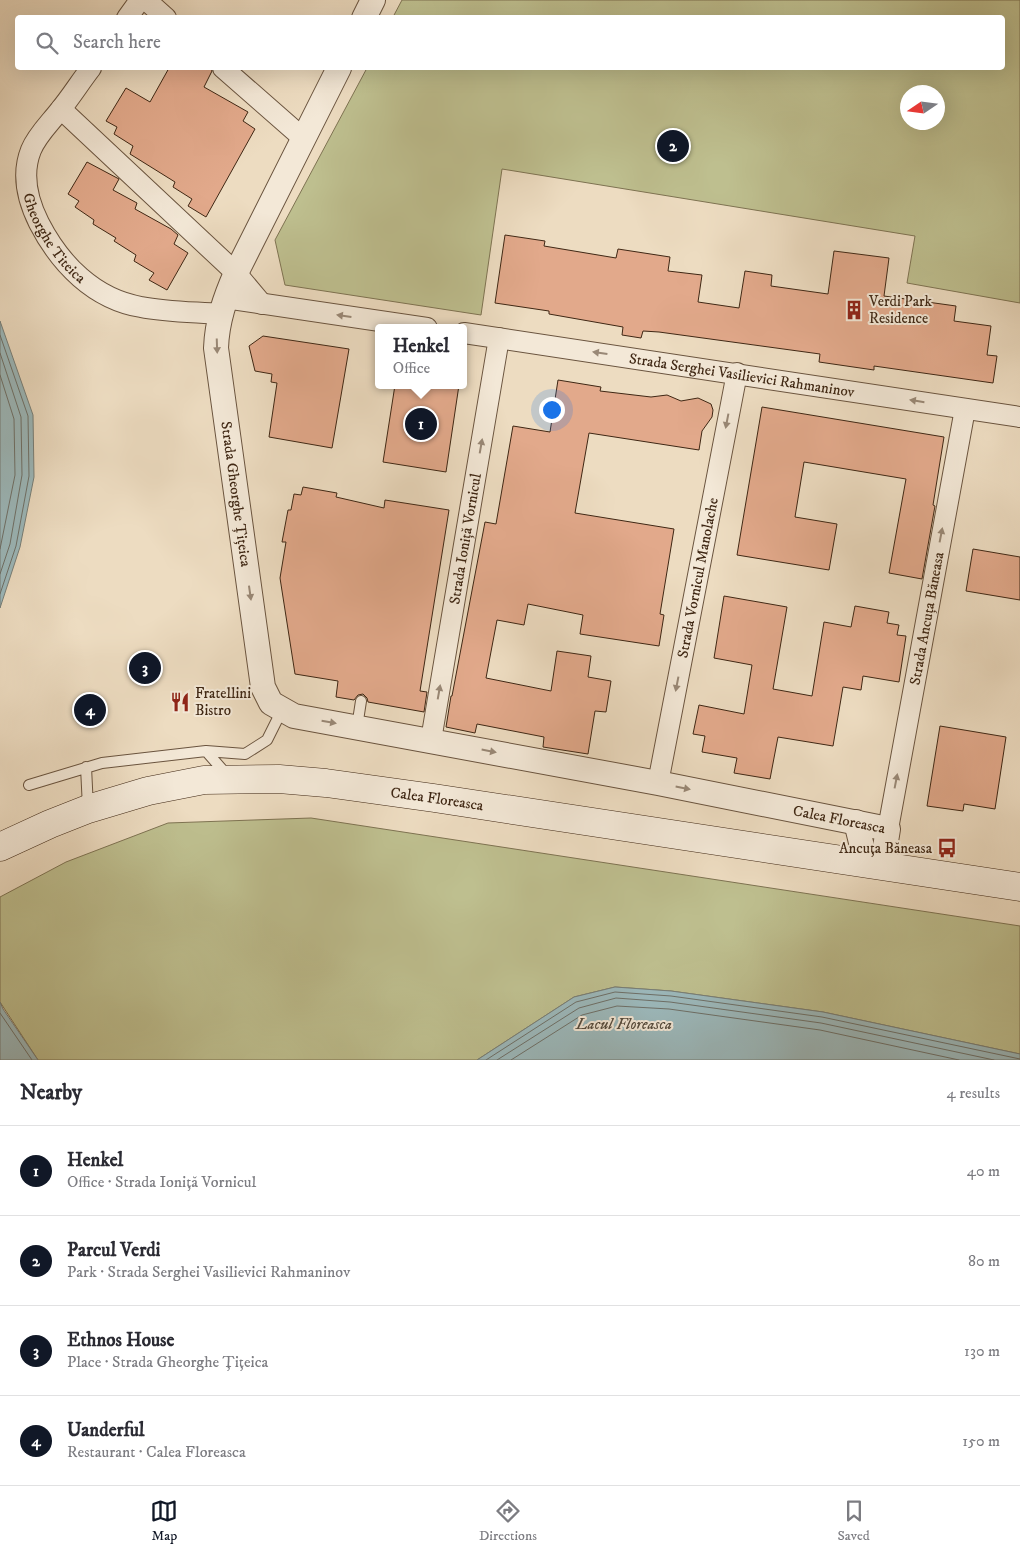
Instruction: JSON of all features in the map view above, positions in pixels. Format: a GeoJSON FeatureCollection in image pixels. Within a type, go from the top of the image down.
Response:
{"type":"FeatureCollection","features":[{"type":"Feature","properties":{"kind":"main road","name":"Calea Floreasca"},"geometry":{"type":"LineString","coordinates":[[0,847],[88,809],[148,790],[204,780],[279,779],[336,784],[1020,887]]}},
{"type":"Feature","properties":{"kind":"street"},"geometry":{"type":"LineString","coordinates":[[129,15],[140,0]]}},
{"type":"Feature","properties":{"kind":"street"},"geometry":{"type":"LineString","coordinates":[[146,0],[163,15]]}},
{"type":"Feature","properties":{"kind":"street"},"geometry":{"type":"LineString","coordinates":[[366,15],[373,0]]}},
{"type":"Feature","properties":{"kind":"street","name":"Gheorghe Titeica"},"geometry":{"type":"LineString","coordinates":[[90,70],[39,136],[31,150],[26,168],[26,183],[36,217],[45,234],[60,258],[85,283],[108,297],[140,307],[222,306]]}},
{"type":"Feature","properties":{"kind":"street"},"geometry":{"type":"LineString","coordinates":[[225,70],[304,139]]}},
{"type":"Feature","properties":{"kind":"street","name":"Strada Gheorghe Țițeica"},"geometry":{"type":"LineString","coordinates":[[282,710],[271,703],[263,687],[216,348],[217,330],[222,306],[236,274],[338,70]]}},
{"type":"Feature","properties":{"kind":"street"},"geometry":{"type":"LineString","coordinates":[[61,109],[236,274],[262,304]]}},
{"type":"Feature","properties":{"kind":"street"},"geometry":{"type":"LineString","coordinates":[[222,306],[262,304],[400,324]]}},
{"type":"Feature","properties":{"kind":"street","name":"Strada Serghei Vasilievici Rahmaninov"},"geometry":{"type":"LineString","coordinates":[[467,333],[1020,417]]}},
{"type":"Feature","properties":{"kind":"street","name":"Strada Ioniță Vornicul"},"geometry":{"type":"LineString","coordinates":[[431,740],[499,338]]}},
{"type":"Feature","properties":{"kind":"street","name":"Strada Vornicul Manolache"},"geometry":{"type":"LineString","coordinates":[[658,783],[737,374]]}},
{"type":"Feature","properties":{"kind":"street","name":"Strada Ancuța Băneasa"},"geometry":{"type":"LineString","coordinates":[[888,829],[965,409]]}},
{"type":"Feature","properties":{"kind":"street","name":"Calea Floreasca"},"geometry":{"type":"LineString","coordinates":[[282,710],[294,716],[658,783],[888,829],[874,865]]}},
{"type":"Feature","properties":{"kind":"street"},"geometry":{"type":"LineString","coordinates":[[856,822],[874,865]]}},
{"type":"Feature","properties":{"kind":"lane"},"geometry":{"type":"LineString","coordinates":[[357,727],[361,701]]}},
{"type":"Feature","properties":{"kind":"lane"},"geometry":{"type":"LineString","coordinates":[[29,785],[102,762],[206,751],[245,754],[267,740],[282,710]]}},
{"type":"Feature","properties":{"kind":"lane"},"geometry":{"type":"LineString","coordinates":[[206,751],[231,780]]}},
{"type":"Feature","properties":{"kind":"lane"},"geometry":{"type":"LineString","coordinates":[[86,767],[88,809]]}},
{"type":"Feature","properties":{"kind":"green space"},"geometry":{"type":"Polygon","coordinates":[[[402,0],[1020,0],[1020,303],[907,283],[915,236],[502,169],[481,315],[285,285],[275,240],[366,70],[1005,70],[1005,15],[394,15],[402,0]]]}},
{"type":"Feature","properties":{"kind":"green space"},"geometry":{"type":"Polygon","coordinates":[[[311,818],[1020,926],[1020,1054],[823,1012],[671,991],[615,987],[574,997],[477,1060],[38,1060],[0,1002],[0,897],[66,862],[168,823],[311,818]]]}},
{"type":"Feature","properties":{"kind":"water"},"geometry":{"type":"Polygon","coordinates":[[[0,321],[33,415],[34,477],[20,547],[0,608],[0,321]]]}},
{"type":"Feature","properties":{"kind":"water","name":"Lacul Floreasca"},"geometry":{"type":"Polygon","coordinates":[[[615,987],[671,991],[823,1012],[1020,1054],[1020,1060],[477,1060],[574,997],[615,987]]]}},
{"type":"Feature","properties":{"kind":"water"},"geometry":{"type":"Polygon","coordinates":[[[0,1002],[3,1009],[38,1060],[0,1060],[0,1002]]]}},
{"type":"Feature","properties":{"kind":"building"},"geometry":{"type":"Polygon","coordinates":[[[168,70],[212,70],[204,87],[248,112],[243,121],[255,129],[206,217],[188,206],[192,199],[173,187],[175,182],[130,154],[133,146],[114,134],[117,127],[106,121],[126,88],[150,102],[168,70]]]}},
{"type":"Feature","properties":{"kind":"building"},"geometry":{"type":"Polygon","coordinates":[[[87,162],[119,179],[113,190],[137,203],[135,209],[171,229],[178,235],[174,244],[188,253],[167,290],[149,280],[154,273],[134,261],[136,255],[114,241],[116,238],[93,224],[94,220],[75,207],[79,201],[68,194],[87,162]]]}},
{"type":"Feature","properties":{"kind":"building"},"geometry":{"type":"Polygon","coordinates":[[[505,235],[545,241],[544,246],[616,258],[618,249],[670,257],[668,271],[702,275],[698,302],[739,308],[745,271],[772,275],[771,286],[828,294],[834,251],[889,258],[884,296],[956,306],[954,321],[991,326],[987,355],[997,356],[993,383],[874,366],[874,370],[819,362],[820,354],[659,332],[643,331],[641,338],[622,335],[623,327],[549,314],[549,311],[495,303],[505,235]]]}},
{"type":"Feature","properties":{"kind":"building"},"geometry":{"type":"Polygon","coordinates":[[[263,336],[349,349],[332,448],[269,437],[277,383],[271,382],[272,374],[255,371],[249,346],[263,336]]]}},
{"type":"Feature","properties":{"kind":"building"},"geometry":{"type":"Polygon","coordinates":[[[558,380],[601,387],[600,391],[651,397],[667,395],[681,401],[698,398],[711,404],[713,410],[712,417],[702,431],[699,450],[589,433],[575,513],[674,529],[660,614],[664,615],[659,646],[580,634],[583,615],[528,604],[524,625],[497,620],[486,678],[551,691],[557,651],[591,656],[588,677],[611,681],[606,712],[595,711],[588,754],[543,747],[544,737],[477,724],[475,733],[446,727],[485,522],[496,524],[513,426],[550,432],[558,380]]]}},
{"type":"Feature","properties":{"kind":"building"},"geometry":{"type":"Polygon","coordinates":[[[394,389],[458,389],[446,472],[383,462],[394,389]]]}},
{"type":"Feature","properties":{"kind":"building"},"geometry":{"type":"Polygon","coordinates":[[[762,407],[944,437],[933,505],[935,506],[922,579],[889,573],[906,479],[804,462],[795,517],[837,524],[829,570],[737,555],[762,407]]]}},
{"type":"Feature","properties":{"kind":"building"},"geometry":{"type":"Polygon","coordinates":[[[303,487],[337,493],[336,497],[384,508],[385,500],[449,510],[420,691],[427,692],[424,712],[368,702],[363,694],[358,695],[354,700],[336,697],[338,681],[295,674],[280,578],[286,542],[282,542],[288,510],[291,510],[294,494],[301,495],[303,487]]]}},
{"type":"Feature","properties":{"kind":"building"},"geometry":{"type":"Polygon","coordinates":[[[973,549],[1020,557],[1020,600],[966,591],[973,549]]]}},
{"type":"Feature","properties":{"kind":"building"},"geometry":{"type":"Polygon","coordinates":[[[724,596],[787,607],[773,689],[812,696],[824,622],[851,627],[855,606],[889,612],[887,623],[899,625],[897,635],[906,636],[899,682],[863,676],[861,690],[843,687],[833,746],[778,737],[770,779],[734,773],[737,758],[702,752],[705,736],[693,734],[699,705],[744,714],[752,665],[714,658],[724,596]]]}},
{"type":"Feature","properties":{"kind":"building"},"geometry":{"type":"Polygon","coordinates":[[[940,726],[1006,737],[995,809],[964,804],[963,811],[927,806],[940,726]]]}},
{"type":"Feature","properties":{"kind":"place","name":"Parcul Verdi"},"geometry":{"type":"Point","coordinates":[673,146]}},
{"type":"Feature","properties":{"kind":"place","name":"Verdi Park Residence"},"geometry":{"type":"Point","coordinates":[854,310]}},
{"type":"Feature","properties":{"kind":"place","name":"Henkel"},"geometry":{"type":"Point","coordinates":[421,424]}},
{"type":"Feature","properties":{"kind":"place","name":"Ethnos House"},"geometry":{"type":"Point","coordinates":[145,668]}},
{"type":"Feature","properties":{"kind":"place","name":"Fratellini Bistro"},"geometry":{"type":"Point","coordinates":[180,702]}},
{"type":"Feature","properties":{"kind":"place","name":"Uanderful"},"geometry":{"type":"Point","coordinates":[90,710]}},
{"type":"Feature","properties":{"kind":"place","name":"Ancuța Băneasa"},"geometry":{"type":"Point","coordinates":[947,848]}}]}
